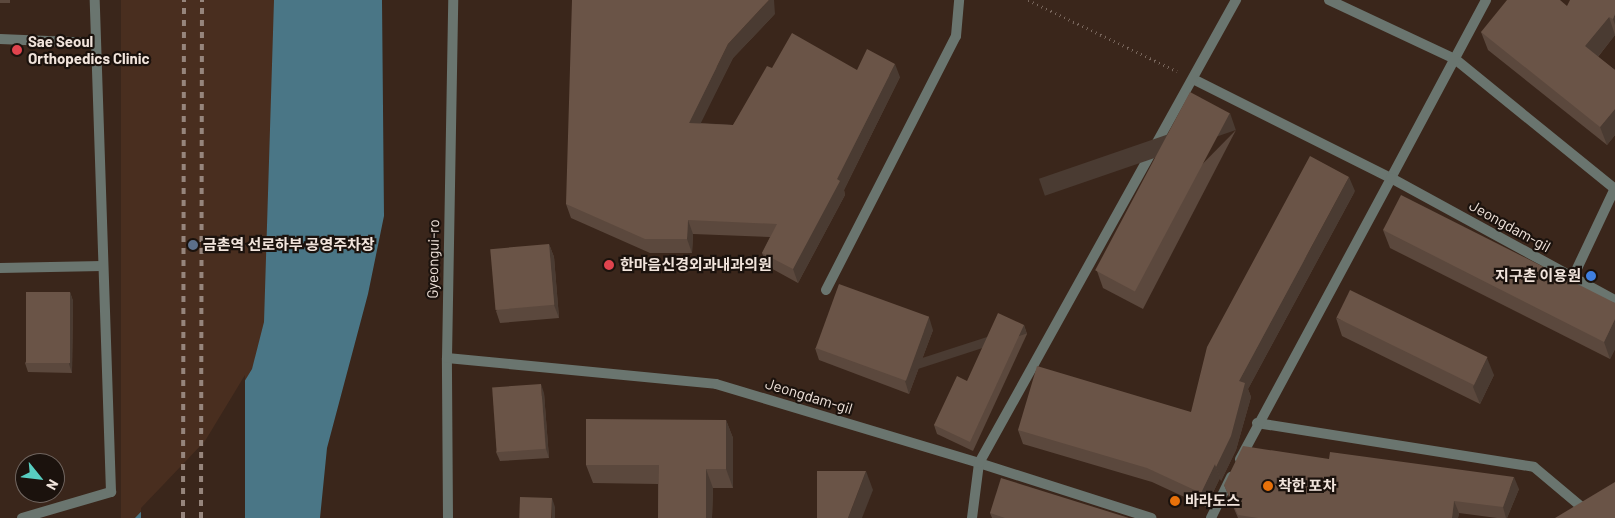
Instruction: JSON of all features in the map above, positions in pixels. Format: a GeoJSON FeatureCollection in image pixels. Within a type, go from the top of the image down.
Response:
{"type":"FeatureCollection","features":[{"type":"Feature","properties":{"kind":"street"},"geometry":{"type":"LineString","coordinates":[[22,518],[111,492],[102,266],[95,0]]}},
{"type":"Feature","properties":{"kind":"street","name":"Gyeongui-ro"},"geometry":{"type":"LineString","coordinates":[[448,518],[447,358],[452,0]]}},
{"type":"Feature","properties":{"kind":"street"},"geometry":{"type":"LineString","coordinates":[[826,290],[956,36],[959,0]]}},
{"type":"Feature","properties":{"kind":"street"},"geometry":{"type":"LineString","coordinates":[[972,518],[979,463],[1236,0]]}},
{"type":"Feature","properties":{"kind":"street"},"geometry":{"type":"LineString","coordinates":[[1329,0],[1455,59],[1615,189],[1573,278]]}},
{"type":"Feature","properties":{"kind":"street"},"geometry":{"type":"LineString","coordinates":[[1211,518],[1257,423],[1486,0]]}},
{"type":"Feature","properties":{"kind":"street"},"geometry":{"type":"LineString","coordinates":[[0,40],[96,43]]}},
{"type":"Feature","properties":{"kind":"street","name":"Jeongdam-gil"},"geometry":{"type":"LineString","coordinates":[[1193,79],[1390,178],[1615,300]]}},
{"type":"Feature","properties":{"kind":"street"},"geometry":{"type":"LineString","coordinates":[[0,268],[102,266]]}},
{"type":"Feature","properties":{"kind":"street","name":"Jeongdam-gil"},"geometry":{"type":"LineString","coordinates":[[447,358],[716,384],[979,463],[1151,518]]}},
{"type":"Feature","properties":{"kind":"street"},"geometry":{"type":"LineString","coordinates":[[1257,423],[1534,467],[1580,511],[1597,502]]}},
{"type":"Feature","properties":{"kind":"path"},"geometry":{"type":"LineString","coordinates":[[1028,0],[1193,79]]}},
{"type":"Feature","properties":{"kind":"shaded area","name":"금촌역 선로하부 공영주차장"},"geometry":{"type":"Polygon","coordinates":[[[121,0],[283,0],[283,518],[121,518],[121,0]]]}},
{"type":"Feature","properties":{"kind":"water"},"geometry":{"type":"Polygon","coordinates":[[[274,0],[382,0],[384,216],[368,294],[327,448],[320,518],[135,518],[207,443],[252,369],[264,322],[274,0]]]}},
{"type":"Feature","properties":{"kind":"pier"},"geometry":{"type":"Polygon","coordinates":[[[245,375],[245,518],[141,518],[141,508],[205,441],[245,375]]]}},
{"type":"Feature","properties":{"kind":"building"},"geometry":{"type":"Polygon","coordinates":[[[572,0],[769,0],[728,44],[689,123],[733,125],[767,66],[772,68],[792,33],[857,70],[867,49],[895,64],[837,179],[840,181],[793,269],[762,253],[777,224],[688,220],[687,239],[645,239],[566,204],[572,0]]]}},
{"type":"Feature","properties":{"kind":"building"},"geometry":{"type":"Polygon","coordinates":[[[1507,0],[1560,0],[1567,6],[1570,0],[1615,0],[1613,19],[1609,17],[1585,46],[1615,70],[1615,109],[1600,127],[1481,32],[1507,0]]]}},
{"type":"Feature","properties":{"kind":"building"},"geometry":{"type":"Polygon","coordinates":[[[1190,92],[1230,113],[1135,291],[1095,270],[1190,92]]]}},
{"type":"Feature","properties":{"kind":"building"},"geometry":{"type":"Polygon","coordinates":[[[1310,156],[1349,177],[1239,381],[1245,383],[1231,436],[1201,493],[1147,468],[1018,430],[1037,366],[1191,412],[1207,347],[1310,156]]]}},
{"type":"Feature","properties":{"kind":"building"},"geometry":{"type":"Polygon","coordinates":[[[1401,195],[1615,303],[1615,319],[1604,342],[1383,230],[1401,195]]]}},
{"type":"Feature","properties":{"kind":"building"},"geometry":{"type":"Polygon","coordinates":[[[549,244],[554,305],[496,310],[490,249],[549,244]]]}},
{"type":"Feature","properties":{"kind":"building"},"geometry":{"type":"Polygon","coordinates":[[[839,284],[929,317],[906,381],[816,348],[839,284]]]}},
{"type":"Feature","properties":{"kind":"building"},"geometry":{"type":"Polygon","coordinates":[[[1350,290],[1488,357],[1474,385],[1336,318],[1350,290]]]}},
{"type":"Feature","properties":{"kind":"building"},"geometry":{"type":"Polygon","coordinates":[[[26,292],[70,292],[70,363],[26,363],[26,292]]]}},
{"type":"Feature","properties":{"kind":"building"},"geometry":{"type":"Polygon","coordinates":[[[998,313],[1024,325],[970,442],[934,425],[957,376],[967,381],[998,313]]]}},
{"type":"Feature","properties":{"kind":"building"},"geometry":{"type":"Polygon","coordinates":[[[541,384],[546,449],[497,452],[492,387],[541,384]]]}},
{"type":"Feature","properties":{"kind":"building"},"geometry":{"type":"Polygon","coordinates":[[[586,419],[726,420],[726,469],[706,469],[706,518],[658,518],[659,465],[586,465],[586,419]]]}},
{"type":"Feature","properties":{"kind":"building"},"geometry":{"type":"Polygon","coordinates":[[[1243,446],[1329,459],[1330,452],[1514,477],[1503,507],[1454,501],[1452,518],[1258,518],[1238,515],[1224,485],[1243,446]]]}},
{"type":"Feature","properties":{"kind":"building"},"geometry":{"type":"Polygon","coordinates":[[[817,471],[866,471],[848,518],[817,518],[817,471]]]}},
{"type":"Feature","properties":{"kind":"building"},"geometry":{"type":"Polygon","coordinates":[[[1001,478],[1129,518],[1005,518],[990,513],[1001,478]]]}},
{"type":"Feature","properties":{"kind":"building"},"geometry":{"type":"Polygon","coordinates":[[[1615,482],[1615,518],[1555,518],[1615,482]]]}},
{"type":"Feature","properties":{"kind":"building"},"geometry":{"type":"Polygon","coordinates":[[[520,497],[552,498],[551,518],[519,518],[520,497]]]}},
{"type":"Feature","properties":{"kind":"railway"},"geometry":{"type":"LineString","coordinates":[[183,518],[184,0]]}},
{"type":"Feature","properties":{"kind":"railway"},"geometry":{"type":"LineString","coordinates":[[201,518],[202,0]]}},
{"type":"Feature","properties":{"kind":"place","name":"Sae Seoul Orthopedics Clinic"},"geometry":{"type":"Point","coordinates":[17,50]}},
{"type":"Feature","properties":{"kind":"place","name":"금촌역 선로하부 공영주차장"},"geometry":{"type":"Point","coordinates":[193,245]}},
{"type":"Feature","properties":{"kind":"place","name":"한마음신경외과내과의원"},"geometry":{"type":"Point","coordinates":[609,265]}},
{"type":"Feature","properties":{"kind":"place","name":"지구촌 이용원"},"geometry":{"type":"Point","coordinates":[1591,276]}},
{"type":"Feature","properties":{"kind":"place","name":"착한 포차"},"geometry":{"type":"Point","coordinates":[1268,486]}},
{"type":"Feature","properties":{"kind":"place","name":"바라도스"},"geometry":{"type":"Point","coordinates":[1175,501]}}]}
